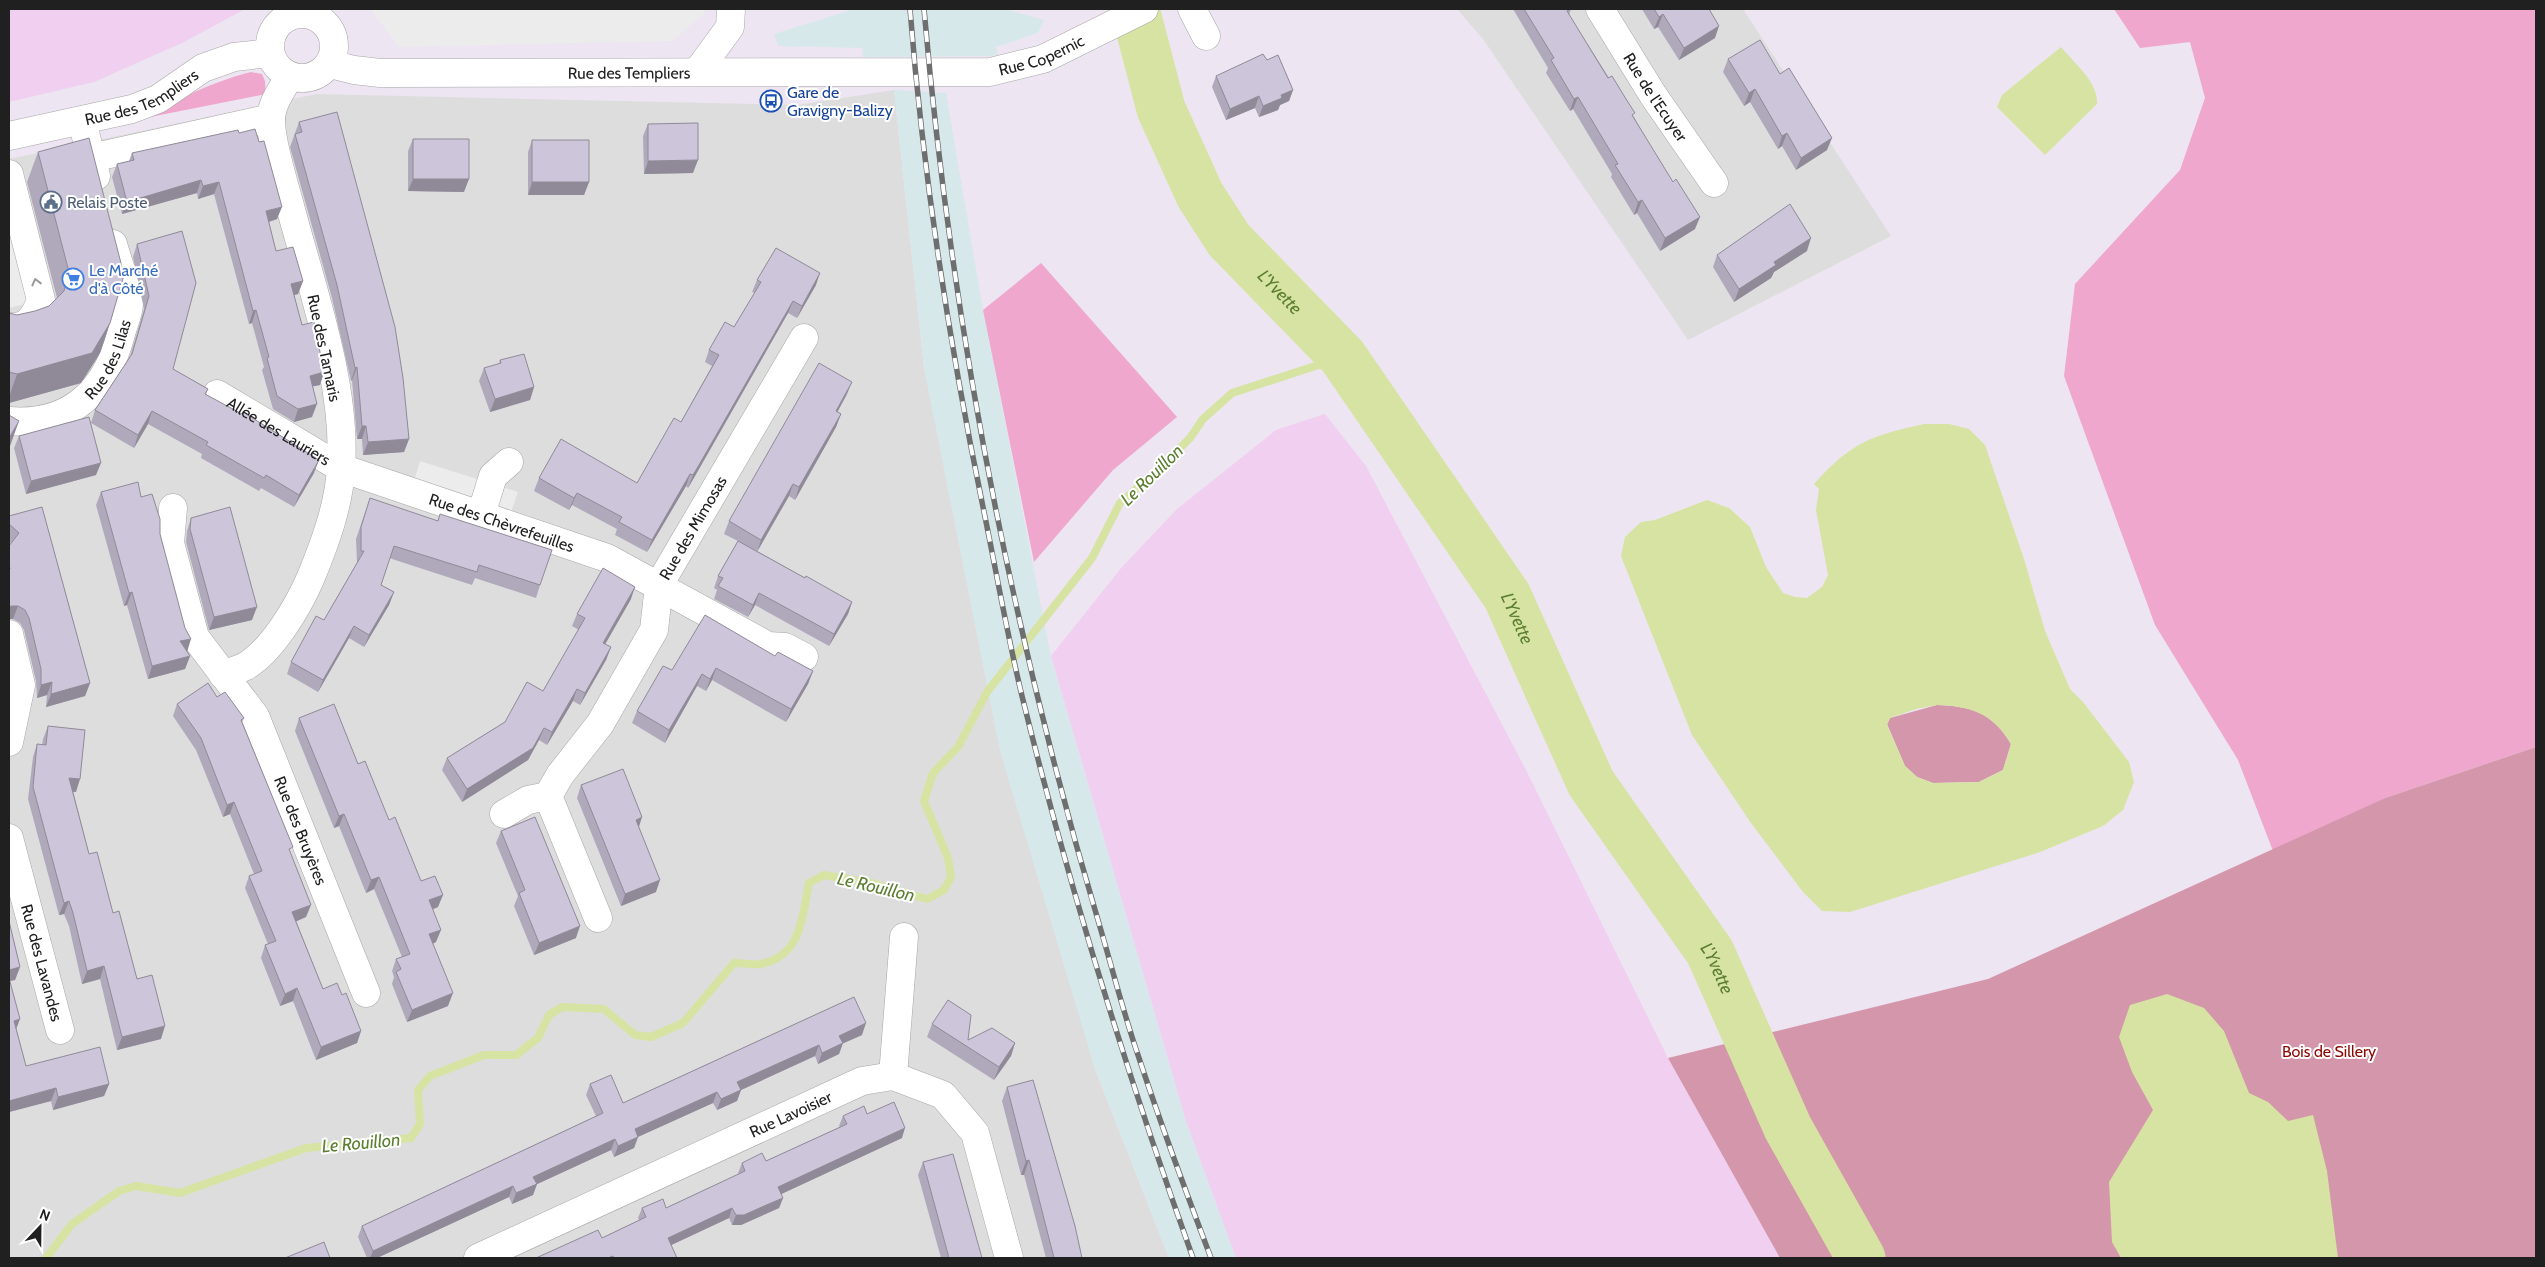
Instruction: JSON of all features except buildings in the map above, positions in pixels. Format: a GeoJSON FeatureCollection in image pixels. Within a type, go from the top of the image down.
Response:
{"type":"FeatureCollection","features":[{"type":"Feature","properties":{"kind":"street"},"geometry":{"type":"LineString","coordinates":[[698,72],[730,27],[731,9]]}},
{"type":"Feature","properties":{"kind":"street","name":"Rue Copernic"},"geometry":{"type":"LineString","coordinates":[[930,72],[990,72],[1043,59],[1144,9]]}},
{"type":"Feature","properties":{"kind":"street"},"geometry":{"type":"LineString","coordinates":[[1192,9],[1206,36]]}},
{"type":"Feature","properties":{"kind":"street","name":"Rue de l'Ecuyer"},"geometry":{"type":"LineString","coordinates":[[1600,9],[1653,95],[1714,182]]}},
{"type":"Feature","properties":{"kind":"street"},"geometry":{"type":"LineString","coordinates":[[294,15],[332,16],[335,50],[330,64],[319,74],[304,79],[289,77],[276,67],[270,53],[271,36],[280,22],[294,15]]}},
{"type":"Feature","properties":{"kind":"street","name":"Rue des Templiers"},"geometry":{"type":"LineString","coordinates":[[9,136],[132,109],[158,99],[203,68],[234,57],[270,53]]}},
{"type":"Feature","properties":{"kind":"street","name":"Rue des Templiers"},"geometry":{"type":"LineString","coordinates":[[330,64],[354,70],[380,73],[930,72]]}},
{"type":"Feature","properties":{"kind":"street","name":"Rue des Tamaris"},"geometry":{"type":"LineString","coordinates":[[223,675],[245,666],[265,648],[287,621],[305,591],[327,533],[336,501],[341,468],[337,397],[331,362],[278,162],[271,118],[275,101],[289,77]]}},
{"type":"Feature","properties":{"kind":"street"},"geometry":{"type":"LineString","coordinates":[[91,158],[271,118]]}},
{"type":"Feature","properties":{"kind":"street","name":"Rue des Lilas"},"geometry":{"type":"LineString","coordinates":[[9,421],[28,422],[66,412],[92,394],[114,359],[129,305],[82,121]]}},
{"type":"Feature","properties":{"kind":"street"},"geometry":{"type":"LineString","coordinates":[[9,174],[41,300],[34,318],[19,328],[9,327]]}},
{"type":"Feature","properties":{"kind":"street","name":"Rue des Mimosas"},"geometry":{"type":"LineString","coordinates":[[548,796],[560,775],[600,724],[654,630],[659,585],[804,338]]}},
{"type":"Feature","properties":{"kind":"street","name":"Allée des Lauriers"},"geometry":{"type":"LineString","coordinates":[[216,394],[341,468]]}},
{"type":"Feature","properties":{"kind":"street"},"geometry":{"type":"LineString","coordinates":[[481,515],[493,476],[509,462]]}},
{"type":"Feature","properties":{"kind":"street","name":"Rue des Chèvrefeuilles"},"geometry":{"type":"LineString","coordinates":[[341,468],[607,558],[768,646],[785,647],[804,657]]}},
{"type":"Feature","properties":{"kind":"street","name":"Rue des Bruyères"},"geometry":{"type":"LineString","coordinates":[[173,508],[170,543],[195,637],[255,716],[366,993]]}},
{"type":"Feature","properties":{"kind":"street"},"geometry":{"type":"LineString","coordinates":[[9,634],[21,685],[9,737]]}},
{"type":"Feature","properties":{"kind":"street"},"geometry":{"type":"LineString","coordinates":[[504,814],[528,800],[548,796],[598,918]]}},
{"type":"Feature","properties":{"kind":"street","name":"Rue des Lavandes"},"geometry":{"type":"LineString","coordinates":[[9,838],[60,1030]]}},
{"type":"Feature","properties":{"kind":"street"},"geometry":{"type":"LineString","coordinates":[[893,1076],[904,937]]}},
{"type":"Feature","properties":{"kind":"street","name":"Rue Lavoisier"},"geometry":{"type":"LineString","coordinates":[[478,1258],[862,1081],[893,1076],[943,1095],[975,1133],[1009,1258]]}},
{"type":"Feature","properties":{"kind":"shaded area"},"geometry":{"type":"Polygon","coordinates":[[[9,9],[245,9],[184,42],[94,82],[9,102],[9,9]]]}},
{"type":"Feature","properties":{"kind":"shaded area"},"geometry":{"type":"Polygon","coordinates":[[[706,9],[704,14],[672,41],[399,47],[371,10],[706,9]]]}},
{"type":"Feature","properties":{"kind":"shaded area"},"geometry":{"type":"Polygon","coordinates":[[[847,9],[1005,9],[1044,20],[1038,33],[996,47],[998,55],[863,57],[862,48],[778,46],[774,34],[848,11],[847,9]]]}},
{"type":"Feature","properties":{"kind":"shaded area"},"geometry":{"type":"Polygon","coordinates":[[[1457,9],[1743,9],[1891,236],[1688,340],[1483,39],[1457,9]]]}},
{"type":"Feature","properties":{"kind":"shaded area"},"geometry":{"type":"Polygon","coordinates":[[[2114,9],[2536,9],[2536,747],[2385,798],[2273,851],[2238,760],[2155,625],[2064,376],[2075,284],[2180,170],[2205,98],[2190,42],[2140,48],[2114,9]]]}},
{"type":"Feature","properties":{"kind":"shaded area"},"geometry":{"type":"Polygon","coordinates":[[[2061,47],[2090,81],[2097,96],[2097,104],[2045,155],[1997,107],[2002,95],[2061,47]]]}},
{"type":"Feature","properties":{"kind":"shaded area"},"geometry":{"type":"Polygon","coordinates":[[[251,72],[262,74],[265,81],[266,96],[261,95],[140,119],[208,86],[251,72]]]}},
{"type":"Feature","properties":{"kind":"shaded area"},"geometry":{"type":"Polygon","coordinates":[[[894,90],[924,368],[1095,1069],[1169,1258],[9,1258],[9,159],[316,94],[797,105],[894,90]]]}},
{"type":"Feature","properties":{"kind":"shaded area"},"geometry":{"type":"Polygon","coordinates":[[[894,90],[946,93],[983,310],[1051,657],[1186,1121],[1236,1258],[1169,1258],[1095,1069],[1000,751],[924,368],[894,90]]]}},
{"type":"Feature","properties":{"kind":"shaded area"},"geometry":{"type":"Polygon","coordinates":[[[9,174],[41,300],[9,308],[9,174]]]}},
{"type":"Feature","properties":{"kind":"shaded area"},"geometry":{"type":"Polygon","coordinates":[[[1041,263],[1177,417],[1113,470],[1034,562],[983,310],[1041,263]]]}},
{"type":"Feature","properties":{"kind":"shaded area"},"geometry":{"type":"Polygon","coordinates":[[[1325,414],[1366,466],[1526,770],[1668,1058],[1780,1258],[1236,1258],[1186,1121],[1051,656],[1122,567],[1177,509],[1276,430],[1325,414]]]}},
{"type":"Feature","properties":{"kind":"shaded area"},"geometry":{"type":"Polygon","coordinates":[[[1924,424],[1949,424],[1969,429],[1985,445],[2024,559],[2045,631],[2070,689],[2083,702],[2129,762],[2134,782],[2123,810],[2103,826],[2040,852],[1850,912],[1822,911],[1803,892],[1751,823],[1692,735],[1621,556],[1625,537],[1641,522],[1655,520],[1707,500],[1729,508],[1750,527],[1766,567],[1783,593],[1807,598],[1822,587],[1828,575],[1816,510],[1819,489],[1814,484],[1840,459],[1863,443],[1875,437],[1924,424]],[[1937,705],[1916,709],[1890,718],[1887,725],[1905,766],[1917,777],[1933,783],[1979,782],[2003,770],[2011,744],[2004,733],[1980,713],[1937,705]]]}},
{"type":"Feature","properties":{"kind":"shaded area"},"geometry":{"type":"Polygon","coordinates":[[[420,461],[518,492],[511,512],[414,481],[420,461]]]}},
{"type":"Feature","properties":{"kind":"shaded area"},"geometry":{"type":"Polygon","coordinates":[[[2167,994],[2204,1008],[2224,1031],[2249,1093],[2268,1102],[2288,1121],[2313,1115],[2327,1171],[2338,1258],[2121,1258],[2112,1242],[2109,1182],[2153,1110],[2132,1072],[2119,1037],[2130,1005],[2167,994]]]}},
{"type":"Feature","properties":{"kind":"green space"},"geometry":{"type":"Polygon","coordinates":[[[1937,705],[1960,707],[1980,713],[1997,725],[2011,744],[2003,770],[1979,782],[1933,783],[1917,777],[1905,766],[1887,724],[1890,718],[1937,705]]]}},
{"type":"Feature","properties":{"kind":"green space","name":"Bois de Sillery"},"geometry":{"type":"Polygon","coordinates":[[[2536,747],[2536,1258],[1780,1258],[1668,1058],[1988,979],[2385,798],[2536,747]]]}},
{"type":"Feature","properties":{"kind":"waterway","name":"L'Yvette"},"geometry":{"type":"LineString","coordinates":[[1135,9],[1161,109],[1200,195],[1229,240],[1343,357],[1507,596],[1591,783],[1710,952],[1788,1128],[1861,1258]]}},
{"type":"Feature","properties":{"kind":"waterway","name":"Le Rouillon"},"geometry":{"type":"LineString","coordinates":[[46,1258],[72,1224],[119,1191],[136,1186],[180,1193],[306,1148],[411,1138],[420,1124],[418,1090],[430,1076],[484,1055],[516,1055],[538,1038],[549,1015],[562,1007],[604,1009],[635,1035],[651,1037],[683,1023],[734,963],[761,964],[775,960],[785,953],[798,933],[809,883],[824,875],[872,883],[927,899],[944,890],[951,877],[948,858],[924,801],[933,773],[958,747],[987,692],[1092,558],[1120,503],[1157,471],[1190,438],[1203,419],[1232,393],[1343,357]]}},
{"type":"Feature","properties":{"kind":"railway"},"geometry":{"type":"LineString","coordinates":[[910,9],[922,134],[948,321],[1006,626],[1059,839],[1100,980],[1193,1258]]}},
{"type":"Feature","properties":{"kind":"railway"},"geometry":{"type":"LineString","coordinates":[[924,9],[950,242],[968,358],[1012,588],[1068,815],[1123,1009],[1156,1108],[1211,1258]]}},
{"type":"Feature","properties":{"kind":"place","name":"Gare de Gravigny-Balizy"},"geometry":{"type":"Point","coordinates":[771,101]}},
{"type":"Feature","properties":{"kind":"place","name":"Relais Poste"},"geometry":{"type":"Point","coordinates":[51,202]}},
{"type":"Feature","properties":{"kind":"place","name":"Le Marché d'à Côté"},"geometry":{"type":"Point","coordinates":[73,279]}}]}
